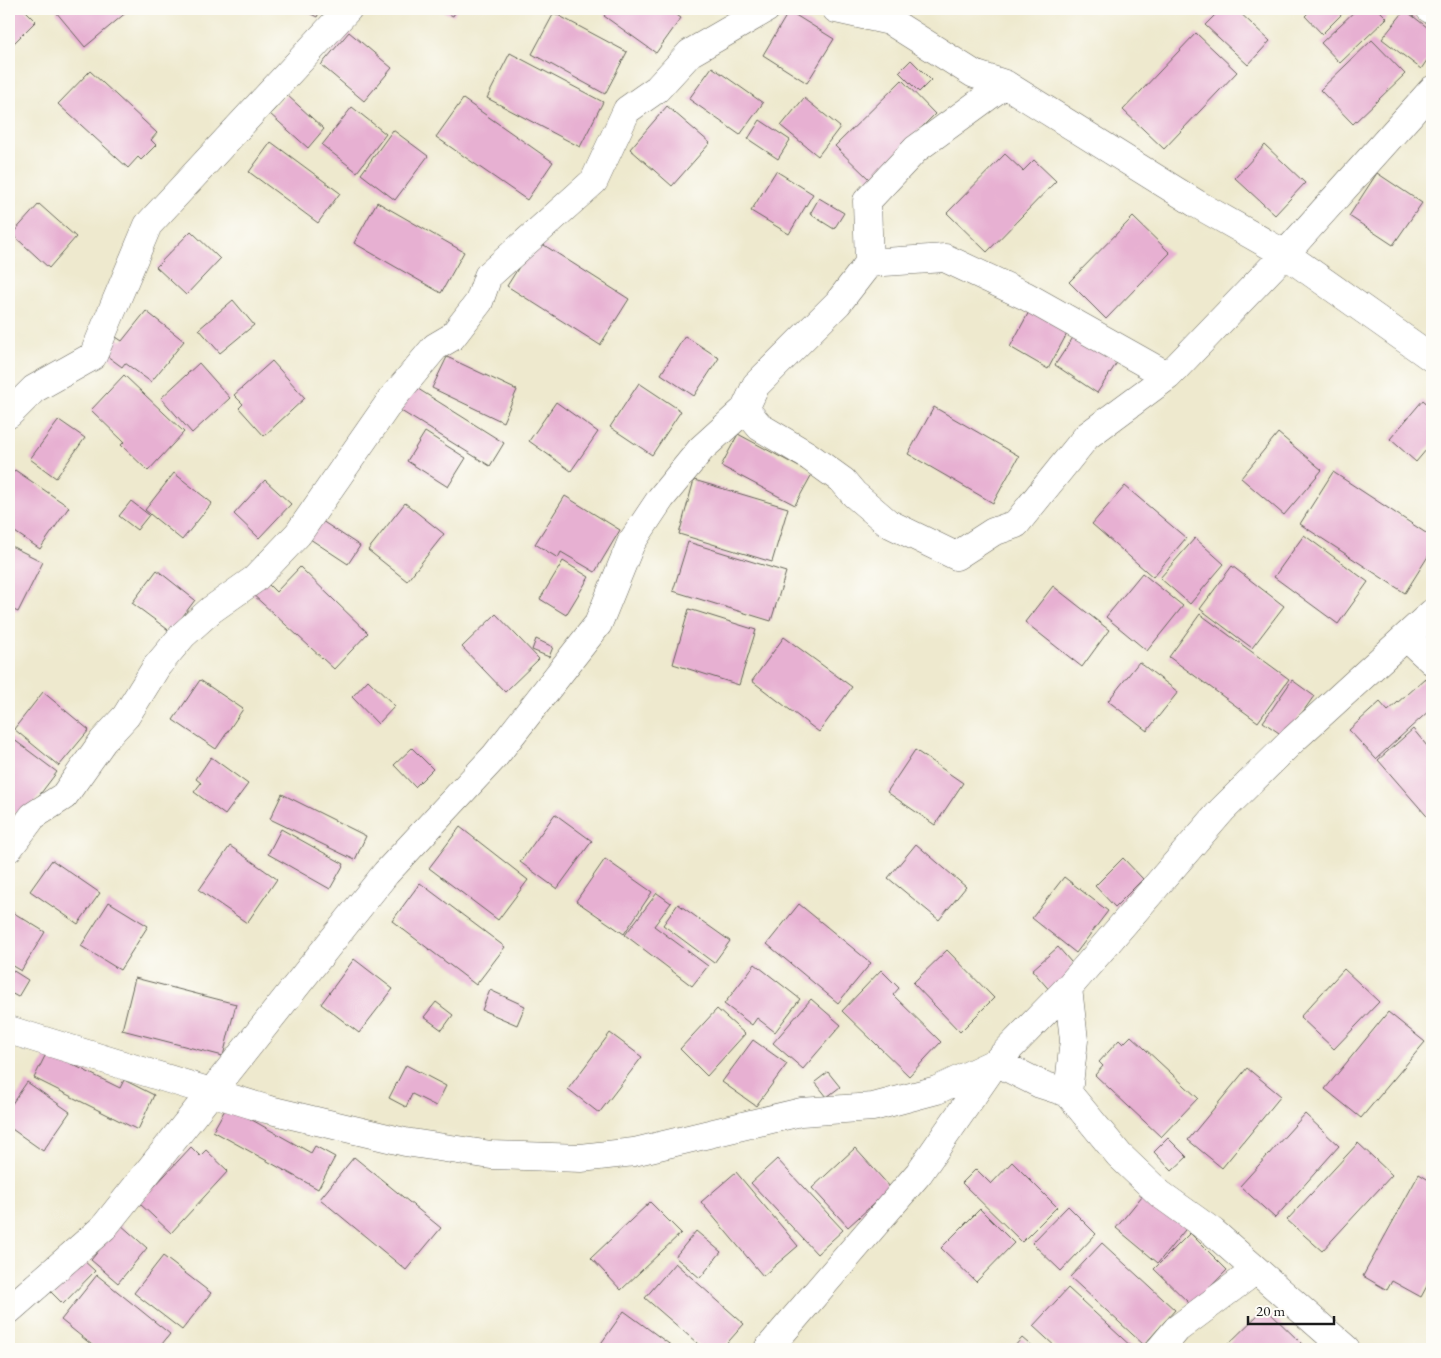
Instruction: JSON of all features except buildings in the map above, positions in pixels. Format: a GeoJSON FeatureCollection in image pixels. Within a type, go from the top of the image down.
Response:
{"type":"FeatureCollection","features":[{"type":"Feature","properties":{"kind":"street"},"geometry":{"type":"LineString","coordinates":[[9,414],[34,388],[93,356],[148,225],[348,9]]}},
{"type":"Feature","properties":{"kind":"street"},"geometry":{"type":"LineString","coordinates":[[9,848],[34,816],[64,796],[103,741],[126,716],[157,666],[183,635],[211,610],[256,579],[298,534],[391,400],[435,347],[452,337],[479,302],[488,276],[594,182],[627,110],[657,89],[690,52],[766,9]]}},
{"type":"Feature","properties":{"kind":"street"},"geometry":{"type":"LineString","coordinates":[[836,9],[890,21],[974,74],[1005,84],[1197,204],[1285,254],[1432,358]]}},
{"type":"Feature","properties":{"kind":"street"},"geometry":{"type":"LineString","coordinates":[[9,1310],[104,1227],[386,873],[495,756],[598,624],[631,543],[661,498],[701,449],[745,409],[756,385],[838,304],[868,263],[867,202],[916,149],[1005,84]]}},
{"type":"Feature","properties":{"kind":"street"},"geometry":{"type":"LineString","coordinates":[[745,409],[760,427],[807,455],[843,480],[854,494],[888,523],[956,556],[993,532],[1016,524],[1088,436],[1168,376],[1285,254],[1432,90]]}},
{"type":"Feature","properties":{"kind":"street"},"geometry":{"type":"LineString","coordinates":[[868,263],[945,258],[1026,296],[1168,376]]}},
{"type":"Feature","properties":{"kind":"street"},"geometry":{"type":"LineString","coordinates":[[768,1349],[919,1173],[996,1062],[1068,988],[1222,810],[1294,739],[1407,638],[1432,613]]}},
{"type":"Feature","properties":{"kind":"street"},"geometry":{"type":"LineString","coordinates":[[1407,638],[1432,662]]}},
{"type":"Feature","properties":{"kind":"street"},"geometry":{"type":"LineString","coordinates":[[1068,988],[1074,1040],[1068,1093]]}},
{"type":"Feature","properties":{"kind":"street"},"geometry":{"type":"LineString","coordinates":[[9,1030],[266,1109],[405,1142],[491,1155],[581,1158],[634,1152],[801,1112],[872,1107],[937,1090],[996,1062]]}},
{"type":"Feature","properties":{"kind":"street"},"geometry":{"type":"LineString","coordinates":[[996,1062],[1040,1084],[1068,1093],[1119,1155],[1153,1187],[1213,1232],[1346,1349]]}},
{"type":"Feature","properties":{"kind":"street"},"geometry":{"type":"LineString","coordinates":[[1160,1349],[1177,1329],[1256,1270]]}}]}
